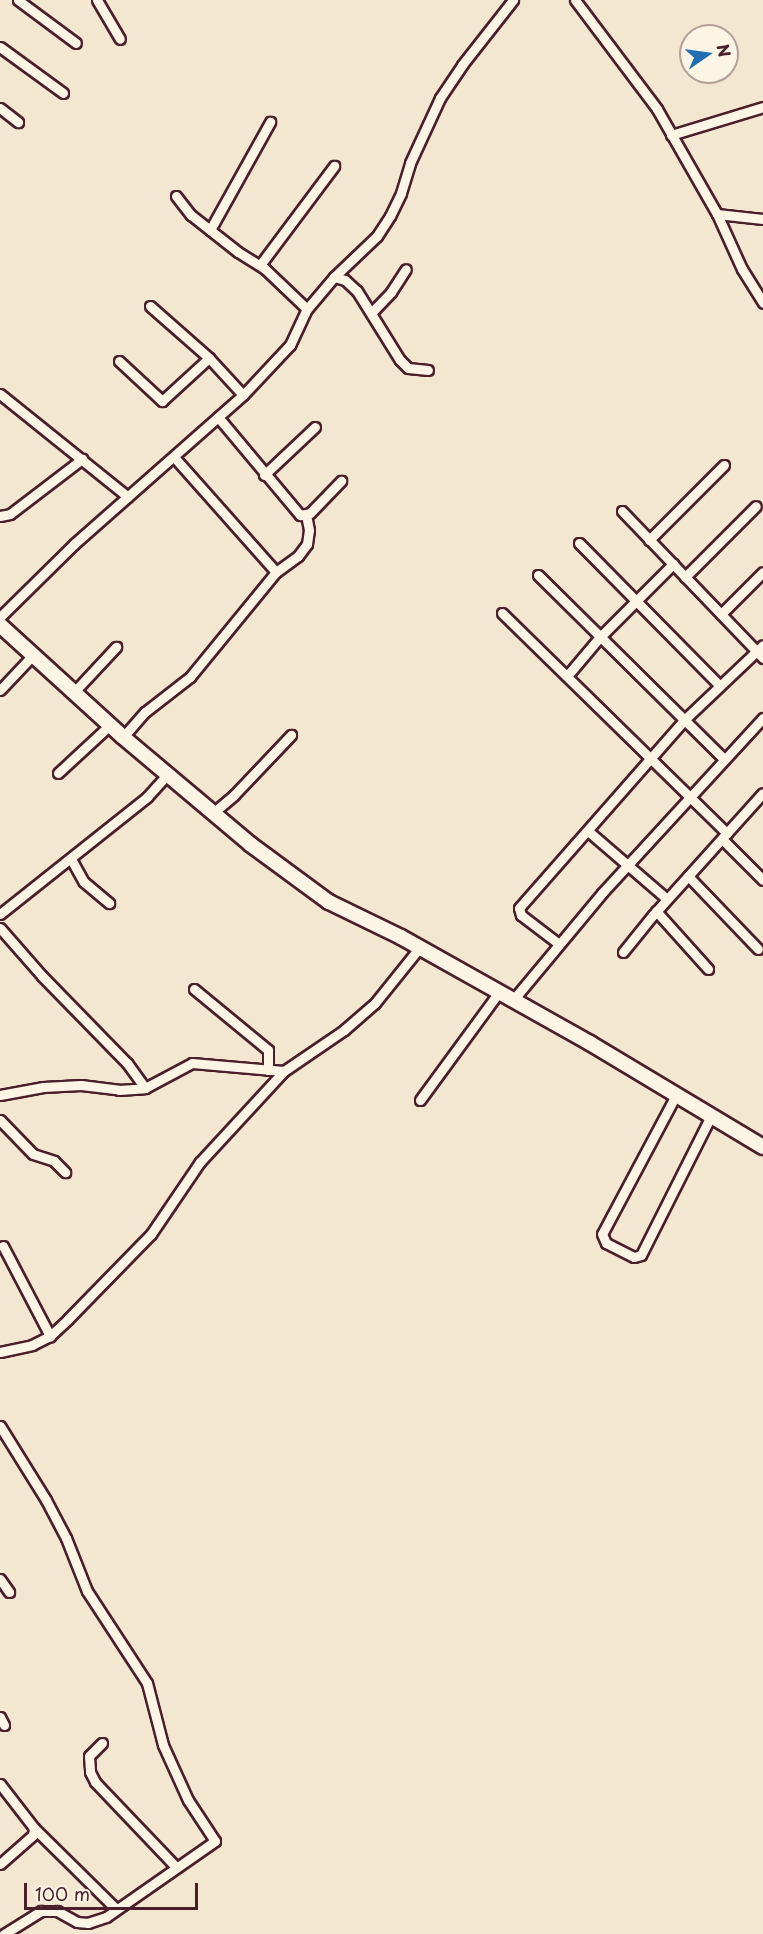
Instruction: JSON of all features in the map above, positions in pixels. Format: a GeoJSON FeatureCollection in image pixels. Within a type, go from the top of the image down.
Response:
{"type":"FeatureCollection","features":[{"type":"Feature","properties":{"kind":"street"},"geometry":{"type":"LineString","coordinates":[[18,0],[76,43]]}},
{"type":"Feature","properties":{"kind":"street"},"geometry":{"type":"LineString","coordinates":[[98,0],[120,39]]}},
{"type":"Feature","properties":{"kind":"street"},"geometry":{"type":"LineString","coordinates":[[103,10],[108,0]]}},
{"type":"Feature","properties":{"kind":"street"},"geometry":{"type":"LineString","coordinates":[[574,0],[632,72],[717,214],[742,269],[763,303]]}},
{"type":"Feature","properties":{"kind":"street"},"geometry":{"type":"LineString","coordinates":[[0,617],[74,544],[243,395],[290,345],[307,309],[334,277],[377,236],[390,216],[410,163],[440,98],[510,1]]}},
{"type":"Feature","properties":{"kind":"street"},"geometry":{"type":"LineString","coordinates":[[0,47],[63,93]]}},
{"type":"Feature","properties":{"kind":"street"},"geometry":{"type":"LineString","coordinates":[[0,108],[18,122]]}},
{"type":"Feature","properties":{"kind":"street"},"geometry":{"type":"LineString","coordinates":[[671,135],[763,108]]}},
{"type":"Feature","properties":{"kind":"street"},"geometry":{"type":"LineString","coordinates":[[210,230],[270,122]]}},
{"type":"Feature","properties":{"kind":"street"},"geometry":{"type":"LineString","coordinates":[[260,265],[334,166]]}},
{"type":"Feature","properties":{"kind":"street"},"geometry":{"type":"LineString","coordinates":[[176,196],[191,215],[260,265],[307,309]]}},
{"type":"Feature","properties":{"kind":"street"},"geometry":{"type":"LineString","coordinates":[[717,214],[763,219]]}},
{"type":"Feature","properties":{"kind":"street"},"geometry":{"type":"LineString","coordinates":[[371,313],[391,292],[406,269]]}},
{"type":"Feature","properties":{"kind":"street"},"geometry":{"type":"LineString","coordinates":[[334,277],[345,280],[357,291],[400,360],[408,368],[428,370]]}},
{"type":"Feature","properties":{"kind":"street"},"geometry":{"type":"LineString","coordinates":[[150,306],[209,358],[243,395]]}},
{"type":"Feature","properties":{"kind":"street"},"geometry":{"type":"LineString","coordinates":[[119,361],[162,401],[209,358]]}},
{"type":"Feature","properties":{"kind":"street"},"geometry":{"type":"LineString","coordinates":[[0,394],[128,497]]}},
{"type":"Feature","properties":{"kind":"street"},"geometry":{"type":"LineString","coordinates":[[218,417],[300,515],[306,515],[341,481]]}},
{"type":"Feature","properties":{"kind":"street"},"geometry":{"type":"LineString","coordinates":[[264,474],[315,427]]}},
{"type":"Feature","properties":{"kind":"street"},"geometry":{"type":"LineString","coordinates":[[174,457],[276,572]]}},
{"type":"Feature","properties":{"kind":"street"},"geometry":{"type":"LineString","coordinates":[[0,516],[10,514],[82,459]]}},
{"type":"Feature","properties":{"kind":"street"},"geometry":{"type":"LineString","coordinates":[[649,540],[724,465]]}},
{"type":"Feature","properties":{"kind":"street"},"geometry":{"type":"LineString","coordinates":[[685,577],[756,506]]}},
{"type":"Feature","properties":{"kind":"street"},"geometry":{"type":"LineString","coordinates":[[560,944],[521,915],[519,908],[683,721],[719,685],[761,651],[721,614],[622,512]]}},
{"type":"Feature","properties":{"kind":"street"},"geometry":{"type":"LineString","coordinates":[[123,737],[145,712],[190,677],[276,572],[298,556],[307,544],[309,530],[306,515]]}},
{"type":"Feature","properties":{"kind":"street"},"geometry":{"type":"LineString","coordinates":[[579,543],[719,685]]}},
{"type":"Feature","properties":{"kind":"street"},"geometry":{"type":"LineString","coordinates":[[567,676],[599,638],[673,564]]}},
{"type":"Feature","properties":{"kind":"street"},"geometry":{"type":"LineString","coordinates":[[721,614],[763,572]]}},
{"type":"Feature","properties":{"kind":"street"},"geometry":{"type":"LineString","coordinates":[[538,575],[599,638],[724,759]]}},
{"type":"Feature","properties":{"kind":"street"},"geometry":{"type":"LineString","coordinates":[[502,613],[689,797],[763,880]]}},
{"type":"Feature","properties":{"kind":"street"},"geometry":{"type":"LineString","coordinates":[[0,625],[123,737],[284,871],[330,902],[420,947],[763,1146]]}},
{"type":"Feature","properties":{"kind":"street"},"geometry":{"type":"LineString","coordinates":[[74,692],[116,647]]}},
{"type":"Feature","properties":{"kind":"street"},"geometry":{"type":"LineString","coordinates":[[0,690],[33,655]]}},
{"type":"Feature","properties":{"kind":"street"},"geometry":{"type":"LineString","coordinates":[[513,1000],[628,864],[763,718]]}},
{"type":"Feature","properties":{"kind":"street"},"geometry":{"type":"LineString","coordinates":[[58,773],[111,724]]}},
{"type":"Feature","properties":{"kind":"street"},"geometry":{"type":"LineString","coordinates":[[213,812],[234,795],[291,735]]}},
{"type":"Feature","properties":{"kind":"street"},"geometry":{"type":"LineString","coordinates":[[0,914],[147,797],[168,774]]}},
{"type":"Feature","properties":{"kind":"street"},"geometry":{"type":"LineString","coordinates":[[623,952],[656,911],[761,799]]}},
{"type":"Feature","properties":{"kind":"street"},"geometry":{"type":"LineString","coordinates":[[588,831],[667,899]]}},
{"type":"Feature","properties":{"kind":"street"},"geometry":{"type":"LineString","coordinates":[[71,859],[84,882],[109,903]]}},
{"type":"Feature","properties":{"kind":"street"},"geometry":{"type":"LineString","coordinates":[[688,876],[758,949]]}},
{"type":"Feature","properties":{"kind":"street"},"geometry":{"type":"LineString","coordinates":[[656,911],[708,969]]}},
{"type":"Feature","properties":{"kind":"street"},"geometry":{"type":"LineString","coordinates":[[0,928],[42,976],[127,1064],[145,1088]]}},
{"type":"Feature","properties":{"kind":"street"},"geometry":{"type":"LineString","coordinates":[[0,1352],[32,1345],[50,1336],[151,1234],[200,1162],[284,1071],[344,1030],[375,1003],[420,947]]}},
{"type":"Feature","properties":{"kind":"street"},"geometry":{"type":"LineString","coordinates":[[194,989],[268,1050],[268,1070]]}},
{"type":"Feature","properties":{"kind":"street"},"geometry":{"type":"LineString","coordinates":[[420,1101],[499,992]]}},
{"type":"Feature","properties":{"kind":"street"},"geometry":{"type":"LineString","coordinates":[[0,1095],[43,1087],[81,1085],[119,1090],[145,1088],[192,1063],[284,1071]]}},
{"type":"Feature","properties":{"kind":"street"},"geometry":{"type":"LineString","coordinates":[[676,1095],[602,1234],[606,1243],[634,1257],[641,1255],[711,1116]]}},
{"type":"Feature","properties":{"kind":"street"},"geometry":{"type":"LineString","coordinates":[[0,1120],[33,1154],[54,1161],[65,1172]]}},
{"type":"Feature","properties":{"kind":"street"},"geometry":{"type":"LineString","coordinates":[[3,1246],[50,1336]]}},
{"type":"Feature","properties":{"kind":"street"},"geometry":{"type":"LineString","coordinates":[[0,1426],[46,1500],[66,1538],[87,1592],[147,1683],[163,1745],[188,1800],[215,1841],[105,1917],[88,1923],[77,1922],[57,1911],[41,1911],[4,1934]]}},
{"type":"Feature","properties":{"kind":"street"},"geometry":{"type":"LineString","coordinates":[[0,1579],[9,1593]]}},
{"type":"Feature","properties":{"kind":"street"},"geometry":{"type":"LineString","coordinates":[[102,1743],[89,1756],[90,1772],[95,1782],[177,1868]]}},
{"type":"Feature","properties":{"kind":"street"},"geometry":{"type":"LineString","coordinates":[[0,1784],[34,1828],[116,1910]]}},
{"type":"Feature","properties":{"kind":"street"},"geometry":{"type":"LineString","coordinates":[[1,1861],[33,1835],[34,1828]]}}]}
